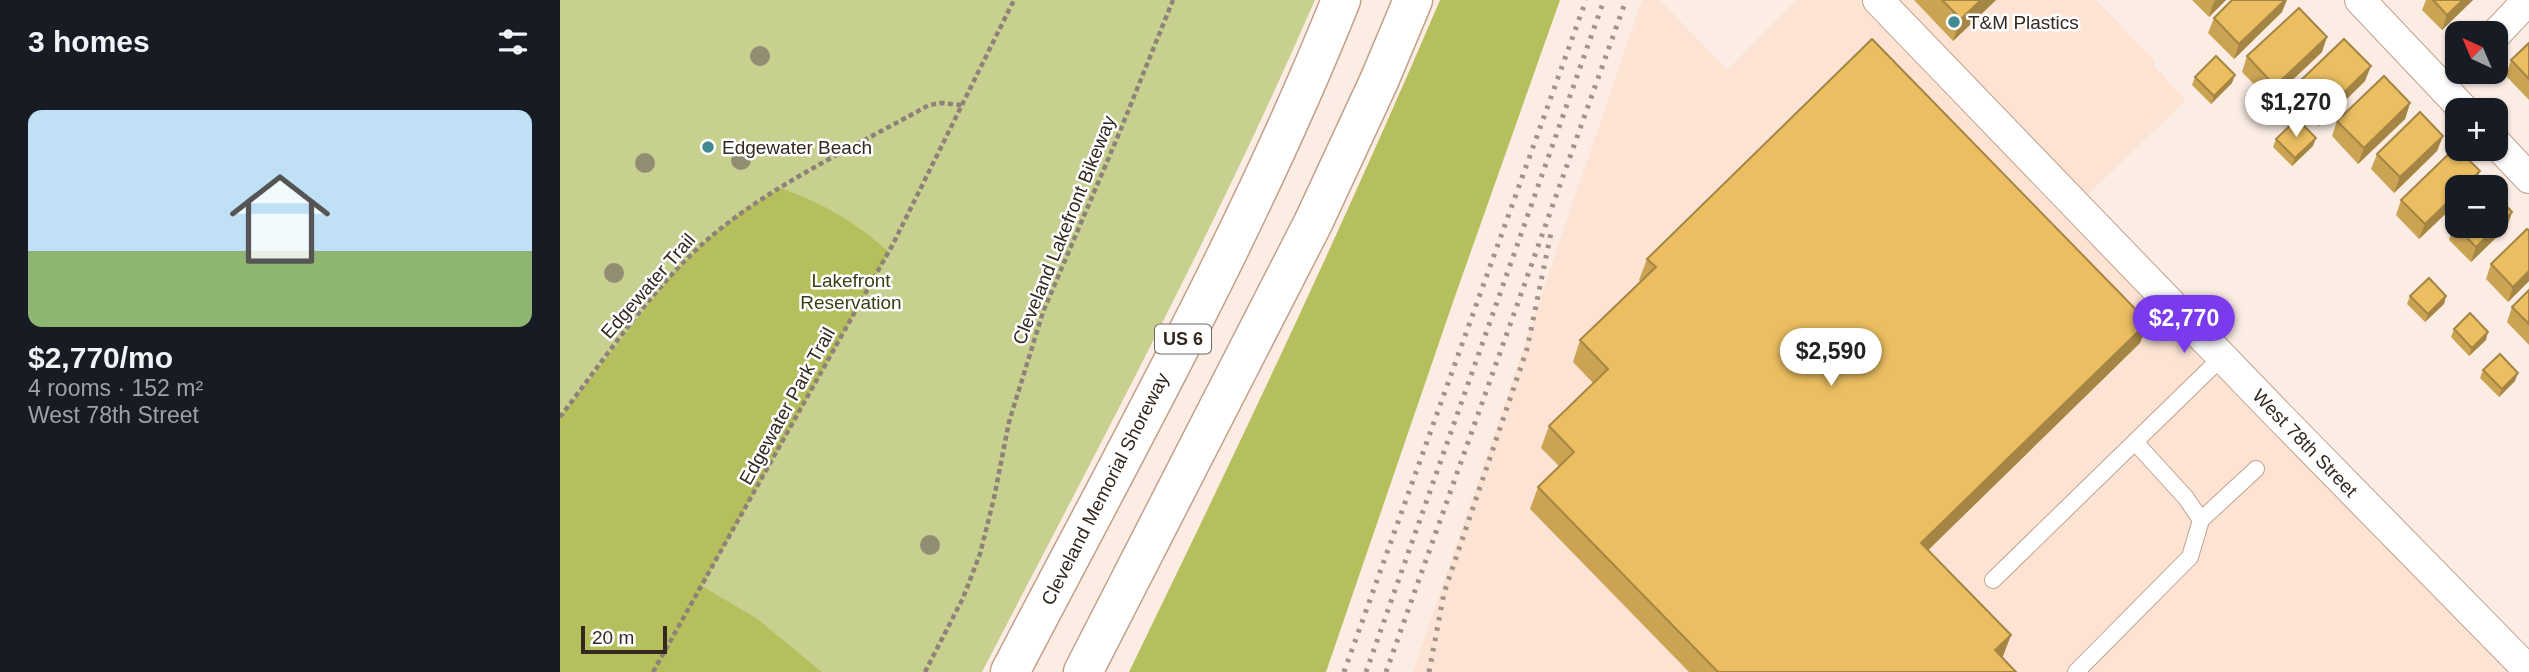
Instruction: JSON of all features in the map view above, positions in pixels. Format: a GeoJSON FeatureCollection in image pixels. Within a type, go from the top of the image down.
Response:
{"type":"FeatureCollection","features":[{"type":"Feature","properties":{"kind":"highway","name":"Cleveland Memorial Shoreway"},"geometry":{"type":"LineString","coordinates":[[1010,672],[1224,260],[1279,145],[1341,0]]}},
{"type":"Feature","properties":{"kind":"highway"},"geometry":{"type":"LineString","coordinates":[[1088,664],[1313,223],[1379,81],[1413,0]]}},
{"type":"Feature","properties":{"kind":"street","name":"West 78th Street"},"geometry":{"type":"LineString","coordinates":[[1878,0],[2529,671]]}},
{"type":"Feature","properties":{"kind":"street"},"geometry":{"type":"LineString","coordinates":[[2360,0],[2445,75]]}},
{"type":"Feature","properties":{"kind":"street"},"geometry":{"type":"LineString","coordinates":[[2508,21],[2528,0]]}},
{"type":"Feature","properties":{"kind":"street"},"geometry":{"type":"LineString","coordinates":[[2508,156],[2529,178]]}},
{"type":"Feature","properties":{"kind":"lane"},"geometry":{"type":"LineString","coordinates":[[1993,580],[2222,357]]}},
{"type":"Feature","properties":{"kind":"lane"},"geometry":{"type":"LineString","coordinates":[[2135,442],[2186,498],[2201,520]]}},
{"type":"Feature","properties":{"kind":"lane"},"geometry":{"type":"LineString","coordinates":[[2076,672],[2190,557],[2201,520],[2256,470]]}},
{"type":"Feature","properties":{"kind":"path","name":"Edgewater Park Trail"},"geometry":{"type":"LineString","coordinates":[[653,672],[889,252],[1014,0]]}},
{"type":"Feature","properties":{"kind":"path","name":"Cleveland Lakefront Bikeway"},"geometry":{"type":"LineString","coordinates":[[925,672],[963,598],[980,554],[1009,422],[1043,312],[1173,0]]}},
{"type":"Feature","properties":{"kind":"path","name":"Edgewater Trail"},"geometry":{"type":"LineString","coordinates":[[560,418],[670,277],[712,235],[744,210],[929,105],[962,105]]}},
{"type":"Feature","properties":{"kind":"shaded area"},"geometry":{"type":"Polygon","coordinates":[[[1642,0],[1660,0],[1727,70],[1796,0],[1861,0],[2524,672],[1413,672],[1642,0]]]}},
{"type":"Feature","properties":{"kind":"shaded area"},"geometry":{"type":"Polygon","coordinates":[[[1878,0],[2096,0],[2156,62],[2153,65],[2186,100],[2076,206],[1878,0]]]}},
{"type":"Feature","properties":{"kind":"green space","name":"Lakefront Reservation"},"geometry":{"type":"Polygon","coordinates":[[[560,0],[1315,0],[1196,255],[982,672],[560,672],[560,0]]]}},
{"type":"Feature","properties":{"kind":"green space"},"geometry":{"type":"Polygon","coordinates":[[[1440,0],[1560,0],[1326,672],[1129,672],[1289,338],[1440,0]]]}},
{"type":"Feature","properties":{"kind":"green space"},"geometry":{"type":"Polygon","coordinates":[[[781,188],[838,214],[889,252],[702,586],[756,618],[822,672],[560,672],[560,417],[673,274],[712,235],[744,210],[781,188]]]}},
{"type":"Feature","properties":{"kind":"building"},"geometry":{"type":"Polygon","coordinates":[[[1942,0],[1981,0],[1961,19],[1942,0]]]}},
{"type":"Feature","properties":{"kind":"building"},"geometry":{"type":"Polygon","coordinates":[[[2232,0],[2285,0],[2239,44],[2214,18],[2232,0]]]}},
{"type":"Feature","properties":{"kind":"building"},"geometry":{"type":"Polygon","coordinates":[[[2433,0],[2463,0],[2447,15],[2433,0]]]}},
{"type":"Feature","properties":{"kind":"building"},"geometry":{"type":"Polygon","coordinates":[[[2299,8],[2327,37],[2275,86],[2247,56],[2299,8]]]}},
{"type":"Feature","properties":{"kind":"building"},"geometry":{"type":"Polygon","coordinates":[[[1872,39],[2148,322],[1921,543],[2011,635],[1995,650],[2016,672],[1718,672],[1538,487],[1574,452],[1549,426],[1608,369],[1580,340],[1656,267],[1647,259],[1872,39]]]}},
{"type":"Feature","properties":{"kind":"building"},"geometry":{"type":"Polygon","coordinates":[[[2344,39],[2371,66],[2325,111],[2298,83],[2344,39]]]}},
{"type":"Feature","properties":{"kind":"building"},"geometry":{"type":"Polygon","coordinates":[[[2529,43],[2529,79],[2511,60],[2529,43]]]}},
{"type":"Feature","properties":{"kind":"building"},"geometry":{"type":"Polygon","coordinates":[[[2216,56],[2235,75],[2214,96],[2195,77],[2216,56]]]}},
{"type":"Feature","properties":{"kind":"building"},"geometry":{"type":"Polygon","coordinates":[[[2384,76],[2410,103],[2364,148],[2337,121],[2384,76]]]}},
{"type":"Feature","properties":{"kind":"building"},"geometry":{"type":"Polygon","coordinates":[[[2420,112],[2443,136],[2400,177],[2377,154],[2420,112]]]}},
{"type":"Feature","properties":{"kind":"building"},"geometry":{"type":"Polygon","coordinates":[[[2297,119],[2316,138],[2295,158],[2276,139],[2297,119]]]}},
{"type":"Feature","properties":{"kind":"building"},"geometry":{"type":"Polygon","coordinates":[[[2445,158],[2445,161],[2470,161],[2480,171],[2476,175],[2445,175],[2445,205],[2425,224],[2401,200],[2445,158]]]}},
{"type":"Feature","properties":{"kind":"building"},"geometry":{"type":"Polygon","coordinates":[[[2527,229],[2529,271],[2513,287],[2491,264],[2527,229]]]}},
{"type":"Feature","properties":{"kind":"building"},"geometry":{"type":"Polygon","coordinates":[[[2467,238],[2485,238],[2476,247],[2467,238]]]}},
{"type":"Feature","properties":{"kind":"building"},"geometry":{"type":"Polygon","coordinates":[[[2429,278],[2446,296],[2428,314],[2410,296],[2429,278]]]}},
{"type":"Feature","properties":{"kind":"building"},"geometry":{"type":"Polygon","coordinates":[[[2529,290],[2529,324],[2512,307],[2529,290]]]}},
{"type":"Feature","properties":{"kind":"building"},"geometry":{"type":"Polygon","coordinates":[[[2470,313],[2488,332],[2472,348],[2454,329],[2470,313]]]}},
{"type":"Feature","properties":{"kind":"building"},"geometry":{"type":"Polygon","coordinates":[[[2500,354],[2518,373],[2502,389],[2483,370],[2500,354]]]}},
{"type":"Feature","properties":{"kind":"railway"},"geometry":{"type":"LineString","coordinates":[[1344,672],[1586,0]]}},
{"type":"Feature","properties":{"kind":"railway"},"geometry":{"type":"LineString","coordinates":[[1366,672],[1604,0]]}},
{"type":"Feature","properties":{"kind":"railway"},"geometry":{"type":"LineString","coordinates":[[1386,672],[1626,0]]}},
{"type":"Feature","properties":{"kind":"railway"},"geometry":{"type":"LineString","coordinates":[[1429,672],[1444,593],[1527,349],[1551,233]]}},
{"type":"Feature","properties":{"kind":"place","name":"T&M Plastics"},"geometry":{"type":"Point","coordinates":[1954,22]}},
{"type":"Feature","properties":{"kind":"place","name":"Edgewater Beach"},"geometry":{"type":"Point","coordinates":[708,147]}}]}
